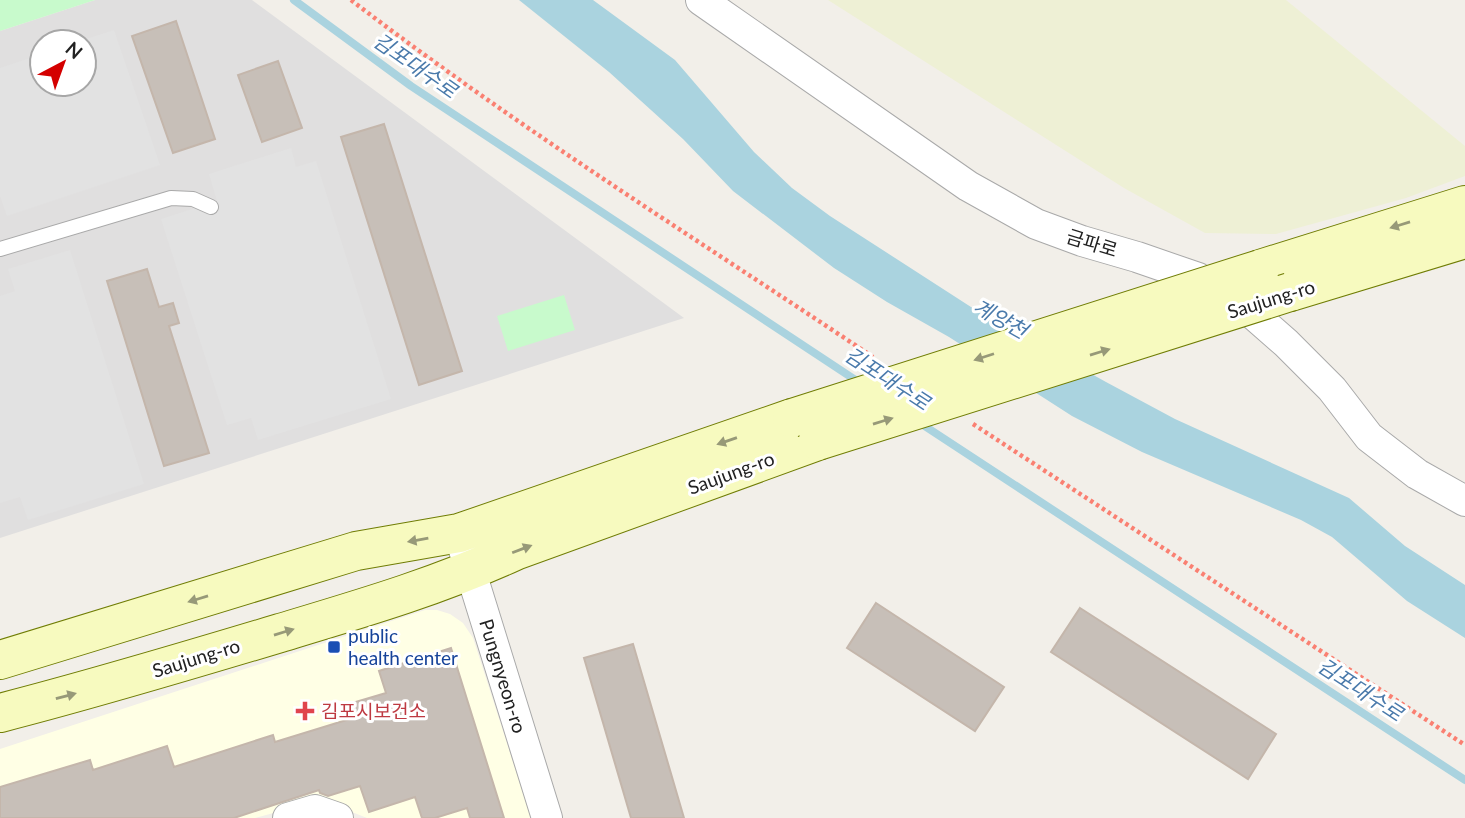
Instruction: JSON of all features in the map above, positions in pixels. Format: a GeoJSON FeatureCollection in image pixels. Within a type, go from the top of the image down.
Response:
{"type":"FeatureCollection","features":[{"type":"Feature","properties":{"kind":"street","name":"금파로"},"geometry":{"type":"LineString","coordinates":[[701,0],[968,186],[1024,218],[1082,241],[1199,278],[1254,315],[1286,342],[1332,389],[1369,437],[1417,474],[1465,501]]}},
{"type":"Feature","properties":{"kind":"street","name":"Saujung-ro"},"geometry":{"type":"LineString","coordinates":[[0,713],[106,685],[410,593],[471,571],[805,430],[1259,269],[1465,205]]}},
{"type":"Feature","properties":{"kind":"street","name":"Saujung-ro"},"geometry":{"type":"LineString","coordinates":[[0,660],[356,551],[459,533],[1465,239]]}},
{"type":"Feature","properties":{"kind":"street","name":"Pungnyeon-ro"},"geometry":{"type":"LineString","coordinates":[[459,533],[547,818]]}},
{"type":"Feature","properties":{"kind":"street"},"geometry":{"type":"LineString","coordinates":[[288,818],[315,810],[338,818]]}},
{"type":"Feature","properties":{"kind":"lane"},"geometry":{"type":"LineString","coordinates":[[0,249],[171,198],[192,199],[211,207]]}},
{"type":"Feature","properties":{"kind":"shaded area"},"geometry":{"type":"Polygon","coordinates":[[[95,0],[252,0],[684,318],[0,538],[0,31],[95,0]]]}},
{"type":"Feature","properties":{"kind":"shaded area"},"geometry":{"type":"Polygon","coordinates":[[[828,0],[1286,0],[1465,146],[1465,176],[1406,198],[1276,234],[1205,233],[1124,188],[828,0]]]}},
{"type":"Feature","properties":{"kind":"shaded area"},"geometry":{"type":"Polygon","coordinates":[[[114,30],[160,165],[7,216],[0,196],[0,68],[28,59],[28,98],[98,98],[98,35],[114,30]]]}},
{"type":"Feature","properties":{"kind":"shaded area"},"geometry":{"type":"Polygon","coordinates":[[[291,148],[296,167],[316,161],[391,399],[258,440],[251,418],[227,425],[161,219],[217,201],[209,174],[291,148]]]}},
{"type":"Feature","properties":{"kind":"shaded area"},"geometry":{"type":"Polygon","coordinates":[[[70,250],[144,484],[28,520],[20,497],[0,503],[0,296],[15,291],[8,269],[70,250]]]}},
{"type":"Feature","properties":{"kind":"shaded area","name":"김포시보건소"},"geometry":{"type":"Polygon","coordinates":[[[425,610],[450,614],[463,623],[473,638],[531,818],[367,818],[347,810],[307,804],[255,818],[0,818],[0,749],[425,610]]]}},
{"type":"Feature","properties":{"kind":"green space"},"geometry":{"type":"Polygon","coordinates":[[[0,0],[95,0],[0,31],[0,0]]]}},
{"type":"Feature","properties":{"kind":"green space"},"geometry":{"type":"Polygon","coordinates":[[[564,295],[575,330],[508,351],[497,316],[564,295]]]}},
{"type":"Feature","properties":{"kind":"water"},"geometry":{"type":"Polygon","coordinates":[[[519,0],[593,0],[675,60],[754,152],[792,188],[830,216],[971,307],[1106,382],[1175,419],[1349,498],[1405,546],[1465,585],[1465,638],[1407,601],[1332,537],[1301,520],[1142,452],[1072,416],[949,337],[834,268],[733,191],[683,139],[609,72],[519,0]]]}},
{"type":"Feature","properties":{"kind":"building"},"geometry":{"type":"Polygon","coordinates":[[[176,21],[215,139],[173,153],[132,36],[176,21]]]}},
{"type":"Feature","properties":{"kind":"building"},"geometry":{"type":"Polygon","coordinates":[[[278,61],[302,128],[262,142],[238,75],[278,61]]]}},
{"type":"Feature","properties":{"kind":"building"},"geometry":{"type":"Polygon","coordinates":[[[384,124],[462,371],[419,385],[341,137],[384,124]]]}},
{"type":"Feature","properties":{"kind":"building"},"geometry":{"type":"Polygon","coordinates":[[[147,269],[159,307],[173,303],[179,323],[169,326],[209,453],[164,466],[107,281],[147,269]]]}},
{"type":"Feature","properties":{"kind":"building"},"geometry":{"type":"Polygon","coordinates":[[[876,603],[1004,687],[975,731],[847,648],[876,603]]]}},
{"type":"Feature","properties":{"kind":"building"},"geometry":{"type":"Polygon","coordinates":[[[1080,608],[1276,734],[1248,779],[1051,652],[1080,608]]]}},
{"type":"Feature","properties":{"kind":"building"},"geometry":{"type":"Polygon","coordinates":[[[633,644],[684,818],[631,818],[584,658],[633,644]]]}},
{"type":"Feature","properties":{"kind":"building"},"geometry":{"type":"Polygon","coordinates":[[[451,648],[504,818],[470,818],[467,808],[435,818],[422,818],[415,797],[369,812],[360,786],[328,796],[319,790],[234,818],[0,818],[0,787],[90,760],[93,770],[167,746],[174,767],[273,735],[275,742],[353,718],[349,704],[386,693],[379,671],[451,648]]]}},
{"type":"Feature","properties":{"kind":"waterway","name":"김포대수로"},"geometry":{"type":"LineString","coordinates":[[294,0],[411,86],[860,383]]}},
{"type":"Feature","properties":{"kind":"waterway","name":"김포대수로"},"geometry":{"type":"LineString","coordinates":[[917,421],[1465,780]]}},
{"type":"Feature","properties":{"kind":"place","name":"public health center"},"geometry":{"type":"Point","coordinates":[334,647]}},
{"type":"Feature","properties":{"kind":"place","name":"김포시보건소"},"geometry":{"type":"Point","coordinates":[305,711]}},
{"type":"Feature","properties":{"kind":"water label","name":"계양천"},"geometry":{"type":"Point","coordinates":[1000,319]}}]}
